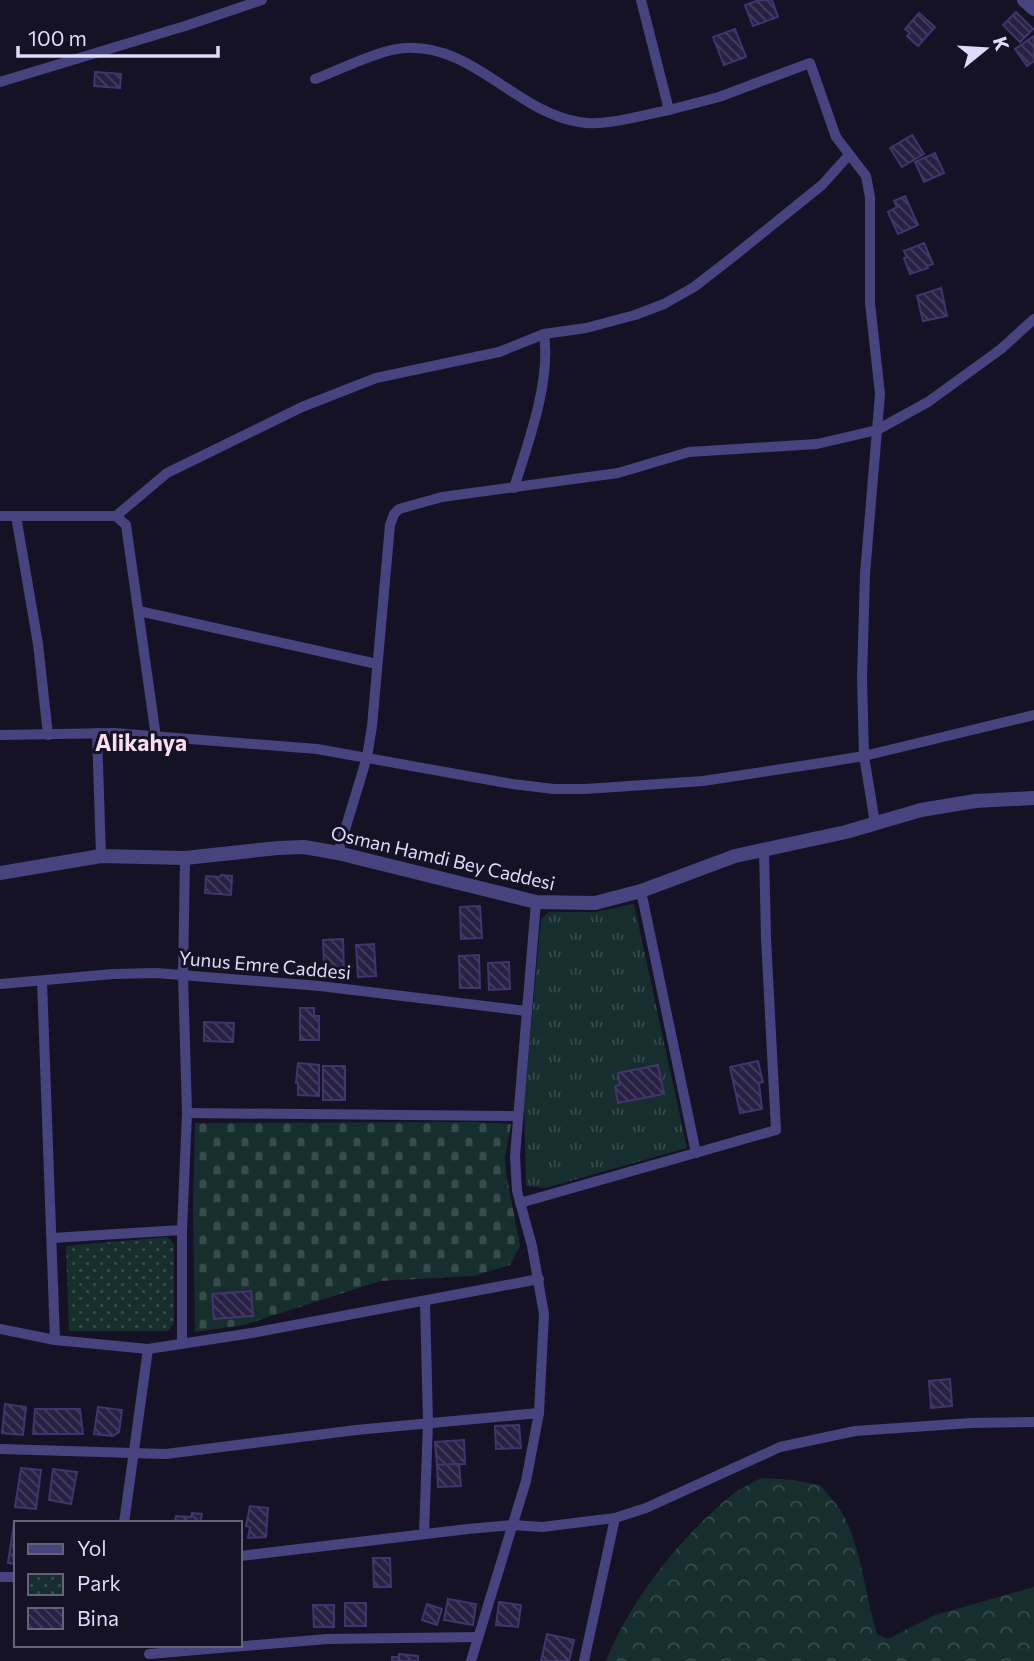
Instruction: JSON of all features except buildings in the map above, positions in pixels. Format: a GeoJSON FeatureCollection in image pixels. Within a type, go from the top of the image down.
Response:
{"type":"FeatureCollection","features":[{"type":"Feature","properties":{"kind":"street"},"geometry":{"type":"LineString","coordinates":[[0,82],[186,26],[262,0]]}},
{"type":"Feature","properties":{"kind":"street"},"geometry":{"type":"LineString","coordinates":[[641,0],[668,110]]}},
{"type":"Feature","properties":{"kind":"street"},"geometry":{"type":"LineString","coordinates":[[1024,0],[1034,9]]}},
{"type":"Feature","properties":{"kind":"street"},"geometry":{"type":"LineString","coordinates":[[314,79],[396,49],[428,48],[452,55],[537,108],[577,122],[600,122],[668,110],[719,97],[810,62],[833,129],[866,176],[869,186],[870,303],[880,394],[864,574],[862,678],[864,756],[875,823]]}},
{"type":"Feature","properties":{"kind":"street"},"geometry":{"type":"LineString","coordinates":[[0,516],[116,516],[167,473],[302,407],[376,378],[499,352],[544,334],[586,328],[664,304],[694,287],[822,185],[849,155]]}},
{"type":"Feature","properties":{"kind":"street"},"geometry":{"type":"LineString","coordinates":[[338,853],[367,757],[373,726],[390,525],[399,509],[416,502],[618,473],[703,450],[817,444],[877,430],[928,402],[1001,349],[1034,319]]}},
{"type":"Feature","properties":{"kind":"street"},"geometry":{"type":"LineString","coordinates":[[514,488],[539,398],[546,356],[544,334]]}},
{"type":"Feature","properties":{"kind":"street"},"geometry":{"type":"LineString","coordinates":[[16,516],[38,644],[48,736]]}},
{"type":"Feature","properties":{"kind":"street"},"geometry":{"type":"LineString","coordinates":[[116,516],[126,525],[156,737]]}},
{"type":"Feature","properties":{"kind":"street"},"geometry":{"type":"LineString","coordinates":[[139,611],[377,664]]}},
{"type":"Feature","properties":{"kind":"street"},"geometry":{"type":"LineString","coordinates":[[0,735],[97,733],[317,749],[512,784],[554,789],[585,789],[703,781],[864,756],[1034,715]]}},
{"type":"Feature","properties":{"kind":"street"},"geometry":{"type":"LineString","coordinates":[[97,733],[101,856]]}},
{"type":"Feature","properties":{"kind":"street","name":"Osman Hamdi Bey Caddesi"},"geometry":{"type":"LineString","coordinates":[[0,873],[101,856],[185,858],[292,847],[338,853],[536,902],[595,903],[640,891],[726,859],[835,834],[921,810],[961,803],[1034,798]]}},
{"type":"Feature","properties":{"kind":"street"},"geometry":{"type":"LineString","coordinates":[[520,1203],[776,1130],[764,849]]}},
{"type":"Feature","properties":{"kind":"street"},"geometry":{"type":"LineString","coordinates":[[182,1344],[182,1230],[187,1113],[183,975],[185,858]]}},
{"type":"Feature","properties":{"kind":"street"},"geometry":{"type":"LineString","coordinates":[[640,891],[695,1153]]}},
{"type":"Feature","properties":{"kind":"street"},"geometry":{"type":"LineString","coordinates":[[471,1661],[513,1525],[533,1451],[539,1413],[544,1314],[539,1279],[515,1173],[516,1116],[536,902]]}},
{"type":"Feature","properties":{"kind":"street","name":"Yunus Emre Caddesi"},"geometry":{"type":"LineString","coordinates":[[0,984],[138,973],[183,975],[320,986],[526,1010]]}},
{"type":"Feature","properties":{"kind":"street"},"geometry":{"type":"LineString","coordinates":[[42,981],[55,1340]]}},
{"type":"Feature","properties":{"kind":"street"},"geometry":{"type":"LineString","coordinates":[[187,1113],[516,1116]]}},
{"type":"Feature","properties":{"kind":"street"},"geometry":{"type":"LineString","coordinates":[[51,1238],[182,1230]]}},
{"type":"Feature","properties":{"kind":"street"},"geometry":{"type":"LineString","coordinates":[[0,1329],[55,1340],[148,1349],[539,1279]]}},
{"type":"Feature","properties":{"kind":"street"},"geometry":{"type":"LineString","coordinates":[[424,1534],[428,1423],[425,1301]]}},
{"type":"Feature","properties":{"kind":"street"},"geometry":{"type":"LineString","coordinates":[[124,1521],[148,1349]]}},
{"type":"Feature","properties":{"kind":"street"},"geometry":{"type":"LineString","coordinates":[[0,1449],[166,1454],[356,1430],[539,1413]]}},
{"type":"Feature","properties":{"kind":"street"},"geometry":{"type":"LineString","coordinates":[[242,1556],[424,1534],[513,1525],[542,1527],[615,1518],[646,1508],[780,1447],[855,1432],[971,1423],[1034,1422]]}},
{"type":"Feature","properties":{"kind":"street"},"geometry":{"type":"LineString","coordinates":[[584,1661],[615,1518]]}},
{"type":"Feature","properties":{"kind":"street"},"geometry":{"type":"LineString","coordinates":[[242,1646],[327,1639],[478,1637]]}},
{"type":"Feature","properties":{"kind":"street"},"geometry":{"type":"LineString","coordinates":[[149,1653],[225,1647]]}},
{"type":"Feature","properties":{"kind":"green space"},"geometry":{"type":"Polygon","coordinates":[[[634,904],[687,1148],[545,1188],[526,1186],[524,1103],[541,919],[549,912],[595,912],[634,904]]]}},
{"type":"Feature","properties":{"kind":"green space"},"geometry":{"type":"Polygon","coordinates":[[[195,1123],[511,1124],[505,1157],[506,1173],[520,1246],[510,1265],[474,1276],[380,1281],[244,1325],[195,1332],[195,1123]]]}},
{"type":"Feature","properties":{"kind":"green space"},"geometry":{"type":"Polygon","coordinates":[[[167,1237],[174,1244],[174,1323],[168,1331],[69,1331],[66,1246],[167,1237]]]}},
{"type":"Feature","properties":{"kind":"green space"},"geometry":{"type":"Polygon","coordinates":[[[761,1478],[820,1485],[839,1508],[855,1544],[877,1634],[888,1639],[935,1615],[1034,1587],[1034,1661],[606,1661],[629,1615],[659,1570],[714,1510],[733,1494],[761,1478]]]}},
{"type":"Feature","properties":{"kind":"district","name":"Alikahya"},"geometry":{"type":"Point","coordinates":[141,743]}}]}
